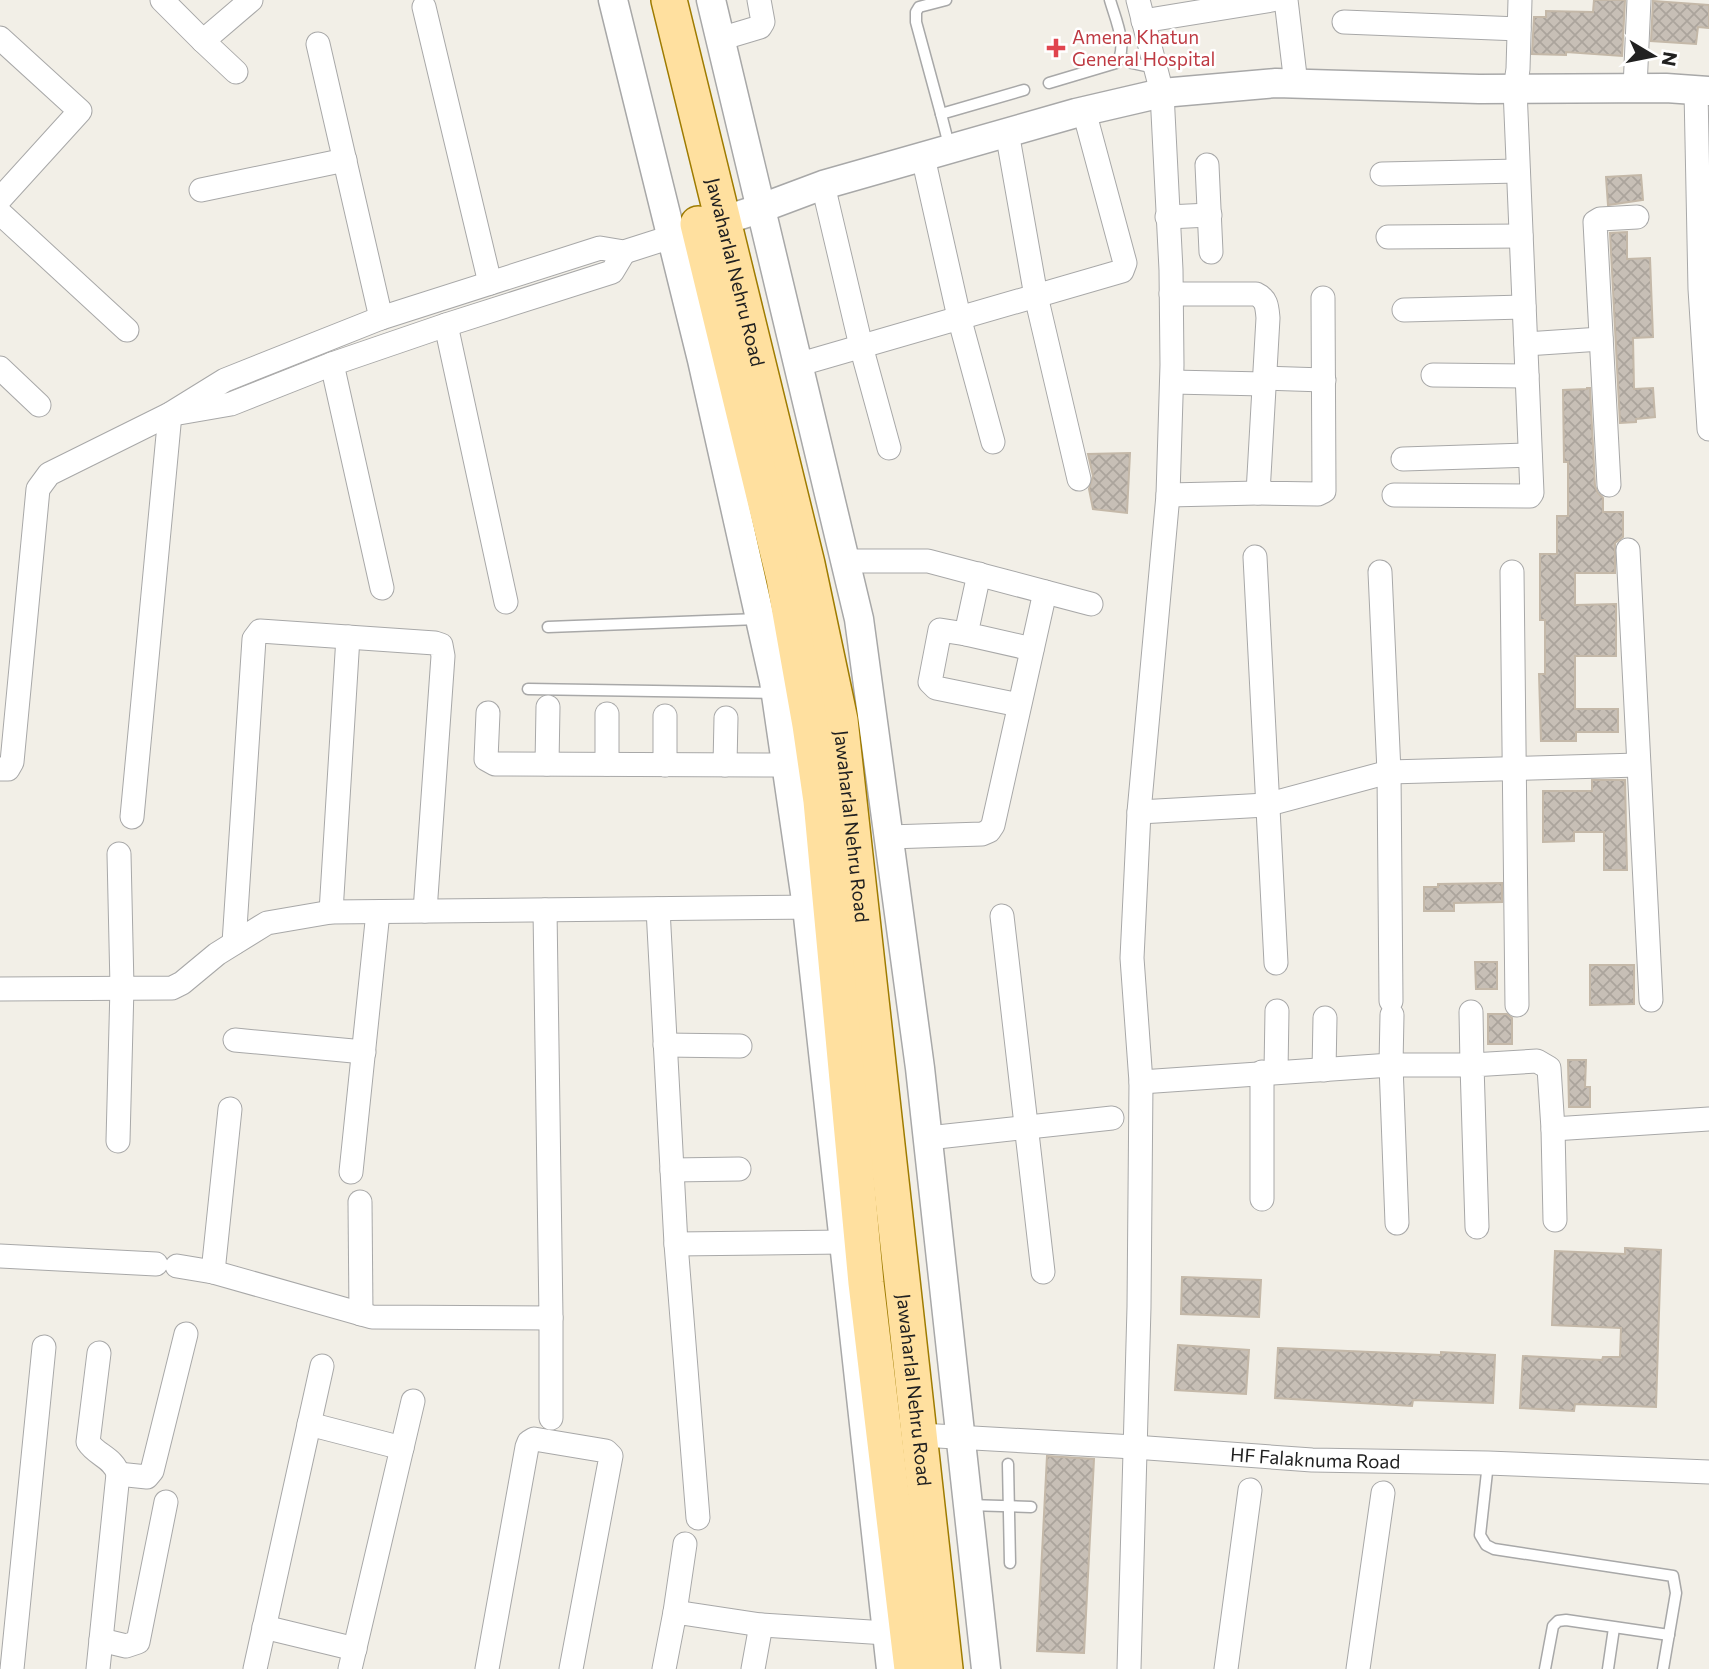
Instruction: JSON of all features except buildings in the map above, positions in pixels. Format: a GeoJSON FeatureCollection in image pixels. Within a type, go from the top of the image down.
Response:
{"type":"FeatureCollection","features":[{"type":"Feature","properties":{"kind":"main road","name":"Jawaharlal Nehru Road"},"geometry":{"type":"LineString","coordinates":[[644,0],[697,229],[784,578],[813,750],[819,907],[912,1669]]}},
{"type":"Feature","properties":{"kind":"main road","name":"Jawaharlal Nehru Road"},"geometry":{"type":"LineString","coordinates":[[669,0],[697,229],[807,565],[840,720],[945,1669]]}},
{"type":"Feature","properties":{"kind":"street"},"geometry":{"type":"LineString","coordinates":[[162,0],[236,72]]}},
{"type":"Feature","properties":{"kind":"street"},"geometry":{"type":"LineString","coordinates":[[203,41],[251,0]]}},
{"type":"Feature","properties":{"kind":"street"},"geometry":{"type":"LineString","coordinates":[[613,0],[697,229],[702,360],[761,619],[787,765],[819,907],[844,1242],[891,1669]]}},
{"type":"Feature","properties":{"kind":"street"},"geometry":{"type":"LineString","coordinates":[[711,0],[859,619],[928,1138],[986,1669]]}},
{"type":"Feature","properties":{"kind":"street"},"geometry":{"type":"LineString","coordinates":[[720,39],[760,27],[763,22],[759,0]]}},
{"type":"Feature","properties":{"kind":"street"},"geometry":{"type":"LineString","coordinates":[[1129,1669],[1139,1307],[1141,1082],[1132,958],[1139,812],[1168,495],[1172,382],[1171,294],[1159,81],[1140,10],[1272,0]]}},
{"type":"Feature","properties":{"kind":"street"},"geometry":{"type":"LineString","coordinates":[[1286,0],[1296,84]]}},
{"type":"Feature","properties":{"kind":"street"},"geometry":{"type":"LineString","coordinates":[[1394,495],[1530,496],[1532,493],[1515,89],[1520,0]]}},
{"type":"Feature","properties":{"kind":"street"},"geometry":{"type":"LineString","coordinates":[[1635,88],[1639,0]]}},
{"type":"Feature","properties":{"kind":"street"},"geometry":{"type":"LineString","coordinates":[[424,7],[490,284]]}},
{"type":"Feature","properties":{"kind":"street"},"geometry":{"type":"LineString","coordinates":[[1344,22],[1519,29]]}},
{"type":"Feature","properties":{"kind":"street"},"geometry":{"type":"LineString","coordinates":[[0,38],[80,111],[0,202],[127,330]]}},
{"type":"Feature","properties":{"kind":"street"},"geometry":{"type":"LineString","coordinates":[[318,44],[381,317]]}},
{"type":"Feature","properties":{"kind":"street"},"geometry":{"type":"LineString","coordinates":[[0,769],[8,769],[12,762],[10,672],[38,489],[49,474],[170,414],[225,380],[381,317],[600,248],[624,252],[759,209],[823,185],[1084,111],[1159,81],[1703,91],[1700,289],[1709,429]]}},
{"type":"Feature","properties":{"kind":"street"},"geometry":{"type":"LineString","coordinates":[[797,365],[1122,271],[1125,267],[1084,111]]}},
{"type":"Feature","properties":{"kind":"street"},"geometry":{"type":"LineString","coordinates":[[1007,132],[1035,296],[1079,479]]}},
{"type":"Feature","properties":{"kind":"street"},"geometry":{"type":"LineString","coordinates":[[923,157],[959,317],[993,442]]}},
{"type":"Feature","properties":{"kind":"street"},"geometry":{"type":"LineString","coordinates":[[201,190],[345,160]]}},
{"type":"Feature","properties":{"kind":"street"},"geometry":{"type":"LineString","coordinates":[[1208,164],[1211,252]]}},
{"type":"Feature","properties":{"kind":"street"},"geometry":{"type":"LineString","coordinates":[[1382,174],[1518,171]]}},
{"type":"Feature","properties":{"kind":"street"},"geometry":{"type":"LineString","coordinates":[[823,185],[861,346],[889,448]]}},
{"type":"Feature","properties":{"kind":"street"},"geometry":{"type":"LineString","coordinates":[[1167,217],[1210,215]]}},
{"type":"Feature","properties":{"kind":"street"},"geometry":{"type":"LineString","coordinates":[[1609,485],[1595,222],[1600,219],[1637,217]]}},
{"type":"Feature","properties":{"kind":"street"},"geometry":{"type":"LineString","coordinates":[[1388,237],[1521,236]]}},
{"type":"Feature","properties":{"kind":"street"},"geometry":{"type":"LineString","coordinates":[[170,414],[232,404],[332,364],[612,272],[624,252]]}},
{"type":"Feature","properties":{"kind":"street"},"geometry":{"type":"LineString","coordinates":[[1171,294],[1256,294],[1267,304],[1258,493]]}},
{"type":"Feature","properties":{"kind":"street"},"geometry":{"type":"LineString","coordinates":[[1168,495],[1318,494],[1324,491],[1323,298]]}},
{"type":"Feature","properties":{"kind":"street"},"geometry":{"type":"LineString","coordinates":[[1404,310],[1524,307]]}},
{"type":"Feature","properties":{"kind":"street"},"geometry":{"type":"LineString","coordinates":[[446,325],[506,602]]}},
{"type":"Feature","properties":{"kind":"street"},"geometry":{"type":"LineString","coordinates":[[1526,344],[1601,339]]}},
{"type":"Feature","properties":{"kind":"street"},"geometry":{"type":"LineString","coordinates":[[332,364],[382,588]]}},
{"type":"Feature","properties":{"kind":"street"},"geometry":{"type":"LineString","coordinates":[[0,368],[39,405]]}},
{"type":"Feature","properties":{"kind":"street"},"geometry":{"type":"LineString","coordinates":[[1433,375],[1527,376]]}},
{"type":"Feature","properties":{"kind":"street"},"geometry":{"type":"LineString","coordinates":[[1172,382],[1324,380]]}},
{"type":"Feature","properties":{"kind":"street"},"geometry":{"type":"LineString","coordinates":[[132,817],[170,414]]}},
{"type":"Feature","properties":{"kind":"street"},"geometry":{"type":"LineString","coordinates":[[1403,459],[1530,455]]}},
{"type":"Feature","properties":{"kind":"street"},"geometry":{"type":"LineString","coordinates":[[1628,550],[1651,1000]]}},
{"type":"Feature","properties":{"kind":"street"},"geometry":{"type":"LineString","coordinates":[[1255,557],[1276,963]]}},
{"type":"Feature","properties":{"kind":"street"},"geometry":{"type":"LineString","coordinates":[[845,561],[920,560],[1091,604]]}},
{"type":"Feature","properties":{"kind":"street"},"geometry":{"type":"LineString","coordinates":[[1380,572],[1389,772],[1391,1065],[1397,1223]]}},
{"type":"Feature","properties":{"kind":"street"},"geometry":{"type":"LineString","coordinates":[[1512,572],[1517,1005]]}},
{"type":"Feature","properties":{"kind":"street"},"geometry":{"type":"LineString","coordinates":[[966,634],[979,574]]}},
{"type":"Feature","properties":{"kind":"street"},"geometry":{"type":"LineString","coordinates":[[889,837],[982,834],[989,831],[993,825],[1045,592]]}},
{"type":"Feature","properties":{"kind":"street"},"geometry":{"type":"LineString","coordinates":[[1020,705],[932,686],[930,682],[940,630],[1032,649]]}},
{"type":"Feature","properties":{"kind":"street"},"geometry":{"type":"LineString","coordinates":[[234,943],[255,635],[260,631],[441,645],[443,649],[425,911]]}},
{"type":"Feature","properties":{"kind":"street"},"geometry":{"type":"LineString","coordinates":[[331,912],[348,636]]}},
{"type":"Feature","properties":{"kind":"street"},"geometry":{"type":"LineString","coordinates":[[547,764],[548,707]]}},
{"type":"Feature","properties":{"kind":"street"},"geometry":{"type":"LineString","coordinates":[[488,713],[485,759],[490,763],[787,765]]}},
{"type":"Feature","properties":{"kind":"street"},"geometry":{"type":"LineString","coordinates":[[607,714],[607,764]]}},
{"type":"Feature","properties":{"kind":"street"},"geometry":{"type":"LineString","coordinates":[[665,716],[665,765]]}},
{"type":"Feature","properties":{"kind":"street"},"geometry":{"type":"LineString","coordinates":[[725,765],[726,718]]}},
{"type":"Feature","properties":{"kind":"street"},"geometry":{"type":"LineString","coordinates":[[1139,812],[1266,805],[1389,772],[1638,765]]}},
{"type":"Feature","properties":{"kind":"street"},"geometry":{"type":"LineString","coordinates":[[118,1142],[122,987],[119,854]]}},
{"type":"Feature","properties":{"kind":"street"},"geometry":{"type":"LineString","coordinates":[[0,989],[176,986],[205,962],[267,923],[331,912],[819,907]]}},
{"type":"Feature","properties":{"kind":"street"},"geometry":{"type":"LineString","coordinates":[[658,909],[676,1244],[698,1518]]}},
{"type":"Feature","properties":{"kind":"street"},"geometry":{"type":"LineString","coordinates":[[545,910],[551,1418]]}},
{"type":"Feature","properties":{"kind":"street"},"geometry":{"type":"LineString","coordinates":[[351,1172],[378,912]]}},
{"type":"Feature","properties":{"kind":"street"},"geometry":{"type":"LineString","coordinates":[[1002,916],[1043,1272]]}},
{"type":"Feature","properties":{"kind":"street"},"geometry":{"type":"LineString","coordinates":[[1262,1199],[1269,1072],[1277,1010]]}},
{"type":"Feature","properties":{"kind":"street"},"geometry":{"type":"LineString","coordinates":[[1471,1012],[1477,1227]]}},
{"type":"Feature","properties":{"kind":"street"},"geometry":{"type":"LineString","coordinates":[[1324,1070],[1325,1018]]}},
{"type":"Feature","properties":{"kind":"street"},"geometry":{"type":"LineString","coordinates":[[234,1040],[364,1052]]}},
{"type":"Feature","properties":{"kind":"street"},"geometry":{"type":"LineString","coordinates":[[665,1045],[740,1046]]}},
{"type":"Feature","properties":{"kind":"street"},"geometry":{"type":"LineString","coordinates":[[1141,1082],[1391,1065],[1544,1063],[1549,1068],[1550,1075],[1555,1220]]}},
{"type":"Feature","properties":{"kind":"street"},"geometry":{"type":"LineString","coordinates":[[213,1272],[230,1109]]}},
{"type":"Feature","properties":{"kind":"street"},"geometry":{"type":"LineString","coordinates":[[928,1138],[1112,1118]]}},
{"type":"Feature","properties":{"kind":"street"},"geometry":{"type":"LineString","coordinates":[[1553,1129],[1709,1119]]}},
{"type":"Feature","properties":{"kind":"street"},"geometry":{"type":"LineString","coordinates":[[672,1170],[739,1169]]}},
{"type":"Feature","properties":{"kind":"street"},"geometry":{"type":"LineString","coordinates":[[360,1202],[361,1314]]}},
{"type":"Feature","properties":{"kind":"street"},"geometry":{"type":"LineString","coordinates":[[676,1244],[844,1242]]}},
{"type":"Feature","properties":{"kind":"street"},"geometry":{"type":"LineString","coordinates":[[0,1256],[167,1265],[213,1272],[361,1314],[385,1318],[551,1318]]}},
{"type":"Feature","properties":{"kind":"street"},"geometry":{"type":"LineString","coordinates":[[118,1474],[147,1477],[152,1471],[186,1334]]}},
{"type":"Feature","properties":{"kind":"street"},"geometry":{"type":"LineString","coordinates":[[12,1669],[44,1347]]}},
{"type":"Feature","properties":{"kind":"street"},"geometry":{"type":"LineString","coordinates":[[98,1669],[118,1474],[112,1463],[88,1442],[99,1353]]}},
{"type":"Feature","properties":{"kind":"street"},"geometry":{"type":"LineString","coordinates":[[255,1669],[322,1366]]}},
{"type":"Feature","properties":{"kind":"street"},"geometry":{"type":"LineString","coordinates":[[264,1627],[352,1659],[413,1401]]}},
{"type":"Feature","properties":{"kind":"street"},"geometry":{"type":"LineString","coordinates":[[309,1424],[402,1448]]}},
{"type":"Feature","properties":{"kind":"street","name":"HF Falaknuma Road"},"geometry":{"type":"LineString","coordinates":[[920,1435],[1312,1460],[1488,1463],[1709,1472]]}},
{"type":"Feature","properties":{"kind":"street"},"geometry":{"type":"LineString","coordinates":[[486,1669],[527,1447],[534,1439],[606,1451],[611,1456],[571,1669]]}},
{"type":"Feature","properties":{"kind":"street"},"geometry":{"type":"LineString","coordinates":[[1226,1669],[1250,1490]]}},
{"type":"Feature","properties":{"kind":"street"},"geometry":{"type":"LineString","coordinates":[[1358,1669],[1383,1493]]}},
{"type":"Feature","properties":{"kind":"street"},"geometry":{"type":"LineString","coordinates":[[101,1640],[126,1646],[138,1642],[166,1502]]}},
{"type":"Feature","properties":{"kind":"street"},"geometry":{"type":"LineString","coordinates":[[664,1669],[685,1544]]}},
{"type":"Feature","properties":{"kind":"street"},"geometry":{"type":"LineString","coordinates":[[675,1612],[761,1625],[886,1633]]}},
{"type":"Feature","properties":{"kind":"street"},"geometry":{"type":"LineString","coordinates":[[753,1669],[761,1625]]}},
{"type":"Feature","properties":{"kind":"lane"},"geometry":{"type":"LineString","coordinates":[[946,0],[919,7],[916,22],[950,149]]}},
{"type":"Feature","properties":{"kind":"lane"},"geometry":{"type":"LineString","coordinates":[[1049,83],[1116,63],[1121,57],[1122,49],[1110,0]]}},
{"type":"Feature","properties":{"kind":"lane"},"geometry":{"type":"LineString","coordinates":[[1121,57],[1159,81]]}},
{"type":"Feature","properties":{"kind":"lane"},"geometry":{"type":"LineString","coordinates":[[941,114],[1024,90]]}},
{"type":"Feature","properties":{"kind":"lane"},"geometry":{"type":"LineString","coordinates":[[548,627],[761,619]]}},
{"type":"Feature","properties":{"kind":"lane"},"geometry":{"type":"LineString","coordinates":[[528,689],[776,693]]}},
{"type":"Feature","properties":{"kind":"lane"},"geometry":{"type":"LineString","coordinates":[[1488,1463],[1480,1535],[1486,1545],[1494,1549],[1673,1576],[1676,1593],[1663,1669]]}},
{"type":"Feature","properties":{"kind":"lane"},"geometry":{"type":"LineString","coordinates":[[1009,1464],[1010,1563]]}},
{"type":"Feature","properties":{"kind":"lane"},"geometry":{"type":"LineString","coordinates":[[967,1505],[1031,1507]]}},
{"type":"Feature","properties":{"kind":"lane"},"geometry":{"type":"LineString","coordinates":[[1545,1669],[1553,1626],[1558,1621],[1669,1635]]}},
{"type":"Feature","properties":{"kind":"lane"},"geometry":{"type":"LineString","coordinates":[[1608,1669],[1614,1628]]}},
{"type":"Feature","properties":{"kind":"place","name":"Amena Khatun General Hospital"},"geometry":{"type":"Point","coordinates":[1056,48]}}]}
